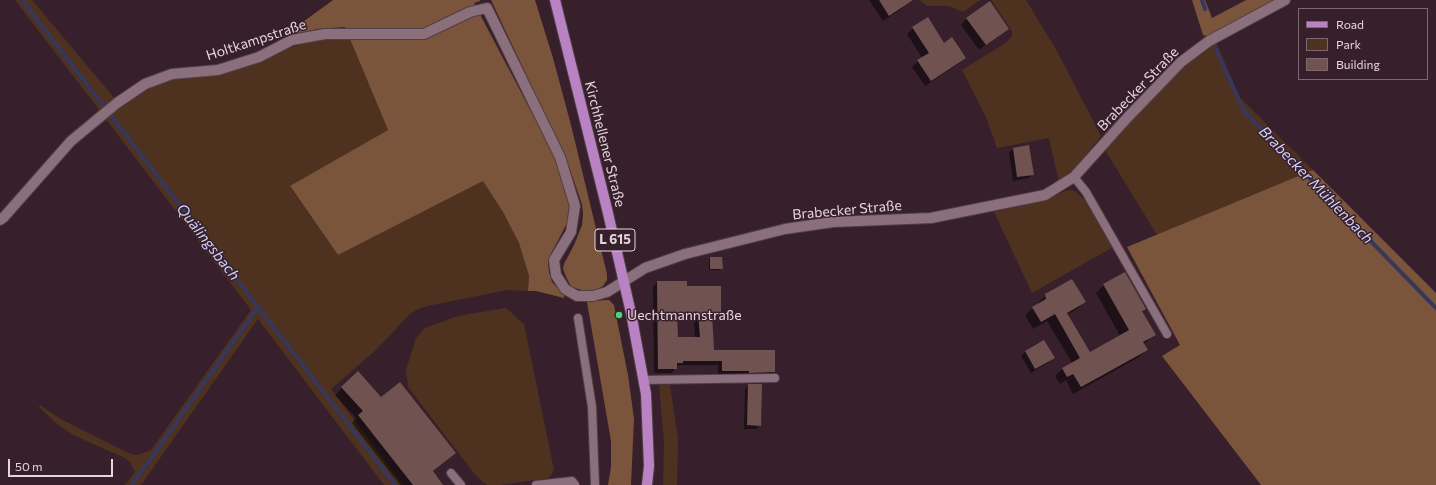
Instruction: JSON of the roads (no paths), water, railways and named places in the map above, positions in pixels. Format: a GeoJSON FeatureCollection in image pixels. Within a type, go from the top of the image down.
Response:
{"type":"FeatureCollection","features":[{"type":"Feature","properties":{"kind":"main road","name":"Kirchhellener Straße"},"geometry":{"type":"LineString","coordinates":[[555,0],[625,281],[646,394],[649,466],[647,485]]}},
{"type":"Feature","properties":{"kind":"street","name":"Brabecker Straße"},"geometry":{"type":"LineString","coordinates":[[625,281],[646,268],[685,254],[785,229],[833,222],[931,218],[1045,195],[1074,177],[1127,118],[1182,62],[1209,41],[1285,0]]}},
{"type":"Feature","properties":{"kind":"street","name":"Holtkampstraße"},"geometry":{"type":"LineString","coordinates":[[0,220],[71,141],[117,103],[145,84],[172,74],[218,70],[259,57],[292,40],[325,34],[424,34],[470,12],[487,8],[560,157],[575,206],[571,232],[554,260],[556,275],[565,288],[577,296],[593,296],[607,292],[625,281]]}},
{"type":"Feature","properties":{"kind":"lane"},"geometry":{"type":"LineString","coordinates":[[1074,177],[1086,192],[1167,334]]}},
{"type":"Feature","properties":{"kind":"lane"},"geometry":{"type":"LineString","coordinates":[[578,318],[592,407],[595,485]]}},
{"type":"Feature","properties":{"kind":"lane"},"geometry":{"type":"LineString","coordinates":[[643,380],[775,378]]}},
{"type":"Feature","properties":{"kind":"lane"},"geometry":{"type":"LineString","coordinates":[[451,473],[461,485]]}},
{"type":"Feature","properties":{"kind":"lane"},"geometry":{"type":"LineString","coordinates":[[536,485],[572,481],[575,485]]}},
{"type":"Feature","properties":{"kind":"waterway","name":"Quälingsbach"},"geometry":{"type":"LineString","coordinates":[[22,0],[395,485]]}},
{"type":"Feature","properties":{"kind":"waterway","name":"Brabecker Mühlenbach"},"geometry":{"type":"LineString","coordinates":[[1202,0],[1205,9]]}},
{"type":"Feature","properties":{"kind":"waterway","name":"Brabecker Mühlenbach"},"geometry":{"type":"LineString","coordinates":[[1216,49],[1244,111],[1436,308]]}},
{"type":"Feature","properties":{"kind":"waterway"},"geometry":{"type":"LineString","coordinates":[[132,485],[258,307]]}},
{"type":"Feature","properties":{"kind":"place","name":"Uechtmannstraße"},"geometry":{"type":"Point","coordinates":[619,315]}}]}
